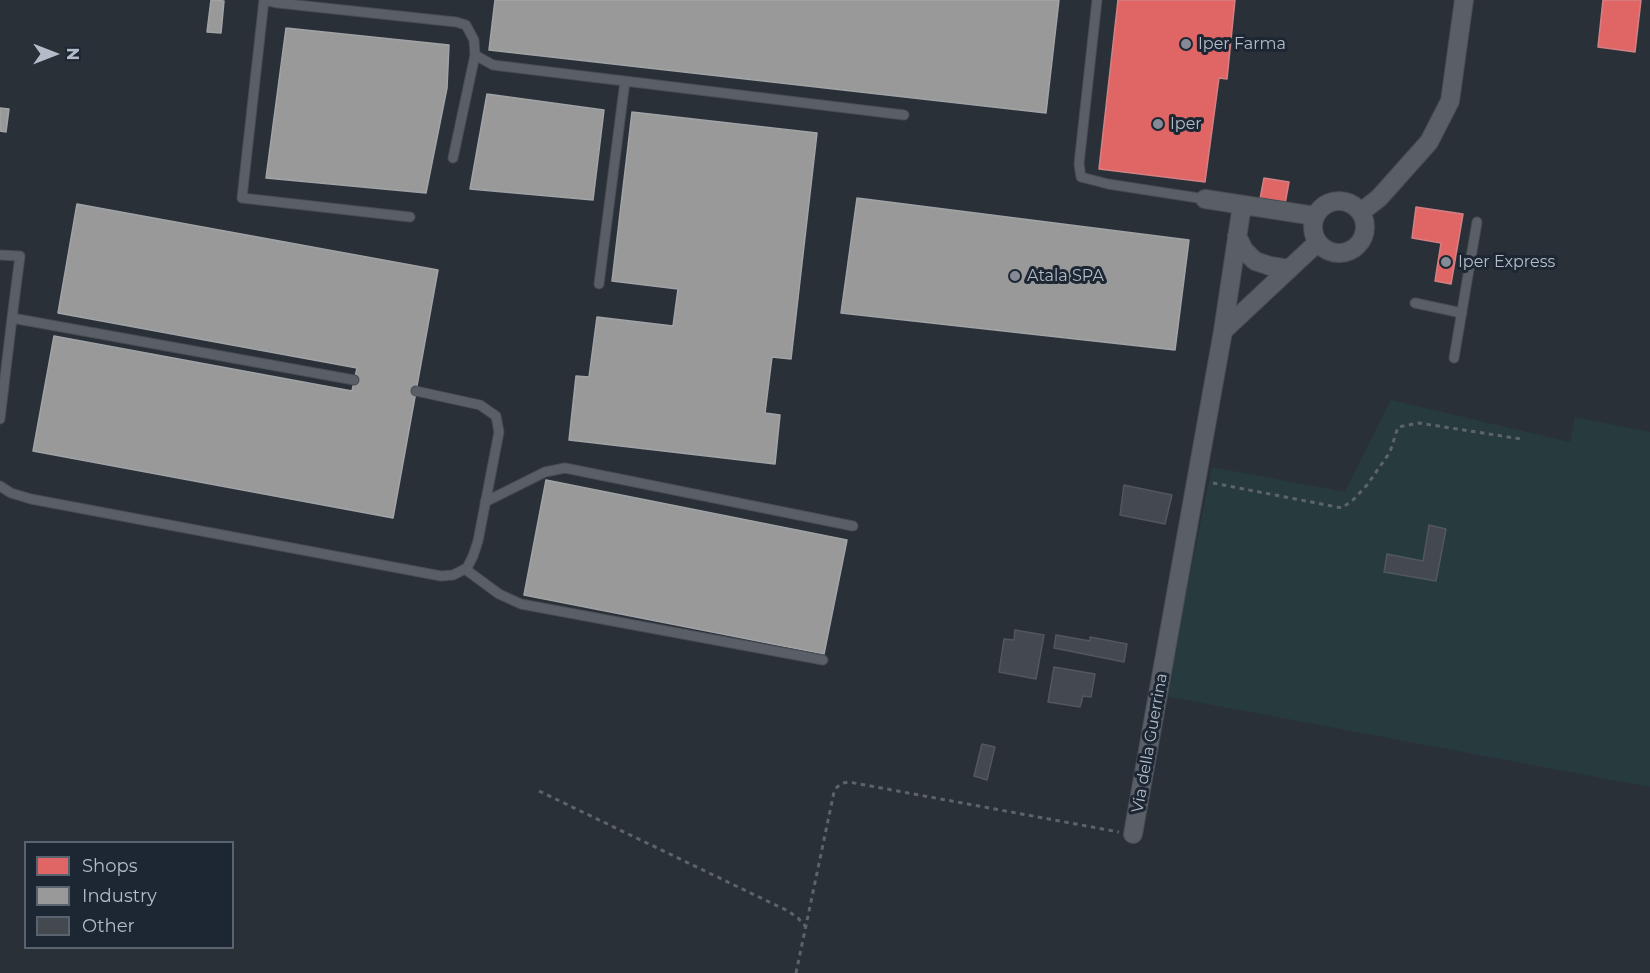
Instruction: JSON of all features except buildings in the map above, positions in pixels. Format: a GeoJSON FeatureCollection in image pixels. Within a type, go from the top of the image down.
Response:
{"type":"FeatureCollection","features":[{"type":"Feature","properties":{"kind":"street"},"geometry":{"type":"LineString","coordinates":[[1361,212],[1379,198],[1429,142],[1450,101],[1464,0]]}},
{"type":"Feature","properties":{"kind":"street"},"geometry":{"type":"LineString","coordinates":[[1205,199],[1316,216]]}},
{"type":"Feature","properties":{"kind":"street"},"geometry":{"type":"LineString","coordinates":[[1334,201],[1342,201],[1361,212],[1365,231],[1359,244],[1339,252],[1324,248],[1318,242],[1313,225],[1319,210],[1325,205],[1334,201]]}},
{"type":"Feature","properties":{"kind":"street","name":"Via della Guerrina"},"geometry":{"type":"LineString","coordinates":[[1133,834],[1223,331],[1242,205]]}},
{"type":"Feature","properties":{"kind":"street"},"geometry":{"type":"LineString","coordinates":[[1238,237],[1244,250],[1255,261],[1289,269]]}},
{"type":"Feature","properties":{"kind":"street"},"geometry":{"type":"LineString","coordinates":[[1223,331],[1318,242]]}},
{"type":"Feature","properties":{"kind":"lane"},"geometry":{"type":"LineString","coordinates":[[410,218],[242,198],[264,0],[466,25],[474,40],[475,56],[453,158]]}},
{"type":"Feature","properties":{"kind":"lane"},"geometry":{"type":"LineString","coordinates":[[1097,0],[1079,164],[1082,177],[1108,184],[1205,199]]}},
{"type":"Feature","properties":{"kind":"lane"},"geometry":{"type":"LineString","coordinates":[[475,56],[493,65],[904,115]]}},
{"type":"Feature","properties":{"kind":"lane"},"geometry":{"type":"LineString","coordinates":[[598,284],[625,81]]}},
{"type":"Feature","properties":{"kind":"lane"},"geometry":{"type":"LineString","coordinates":[[1454,358],[1478,222]]}},
{"type":"Feature","properties":{"kind":"lane"},"geometry":{"type":"LineString","coordinates":[[0,255],[20,256],[0,419]]}},
{"type":"Feature","properties":{"kind":"lane"},"geometry":{"type":"LineString","coordinates":[[1415,303],[1462,313]]}},
{"type":"Feature","properties":{"kind":"lane"},"geometry":{"type":"LineString","coordinates":[[12,318],[354,380]]}},
{"type":"Feature","properties":{"kind":"lane"},"geometry":{"type":"LineString","coordinates":[[0,486],[31,499],[441,576],[453,575],[465,568],[473,556],[478,541],[499,432],[496,416],[480,405],[416,391]]}},
{"type":"Feature","properties":{"kind":"lane"},"geometry":{"type":"LineString","coordinates":[[485,502],[545,472],[565,468],[853,526]]}},
{"type":"Feature","properties":{"kind":"lane"},"geometry":{"type":"LineString","coordinates":[[465,568],[499,594],[520,604],[823,660]]}},
{"type":"Feature","properties":{"kind":"path"},"geometry":{"type":"LineString","coordinates":[[1196,479],[1341,508],[1353,500],[1367,485],[1390,452],[1398,427],[1419,423],[1521,439]]}},
{"type":"Feature","properties":{"kind":"path","name":"Via della Guerrina"},"geometry":{"type":"LineString","coordinates":[[796,973],[834,792],[843,783],[849,782],[1133,834]]}},
{"type":"Feature","properties":{"kind":"path"},"geometry":{"type":"LineString","coordinates":[[539,791],[788,911],[806,927]]}},
{"type":"Feature","properties":{"kind":"green space"},"geometry":{"type":"Polygon","coordinates":[[[1391,400],[1570,442],[1575,417],[1650,432],[1650,787],[1165,696],[1212,467],[1345,492],[1391,400]]]}},
{"type":"Feature","properties":{"kind":"place","name":"Iper Farma"},"geometry":{"type":"Point","coordinates":[1186,44]}},
{"type":"Feature","properties":{"kind":"place","name":"Iper"},"geometry":{"type":"Point","coordinates":[1158,124]}},
{"type":"Feature","properties":{"kind":"place","name":"Iper Express"},"geometry":{"type":"Point","coordinates":[1446,262]}},
{"type":"Feature","properties":{"kind":"place","name":"Atala SPA"},"geometry":{"type":"Point","coordinates":[1015,276]}}]}
